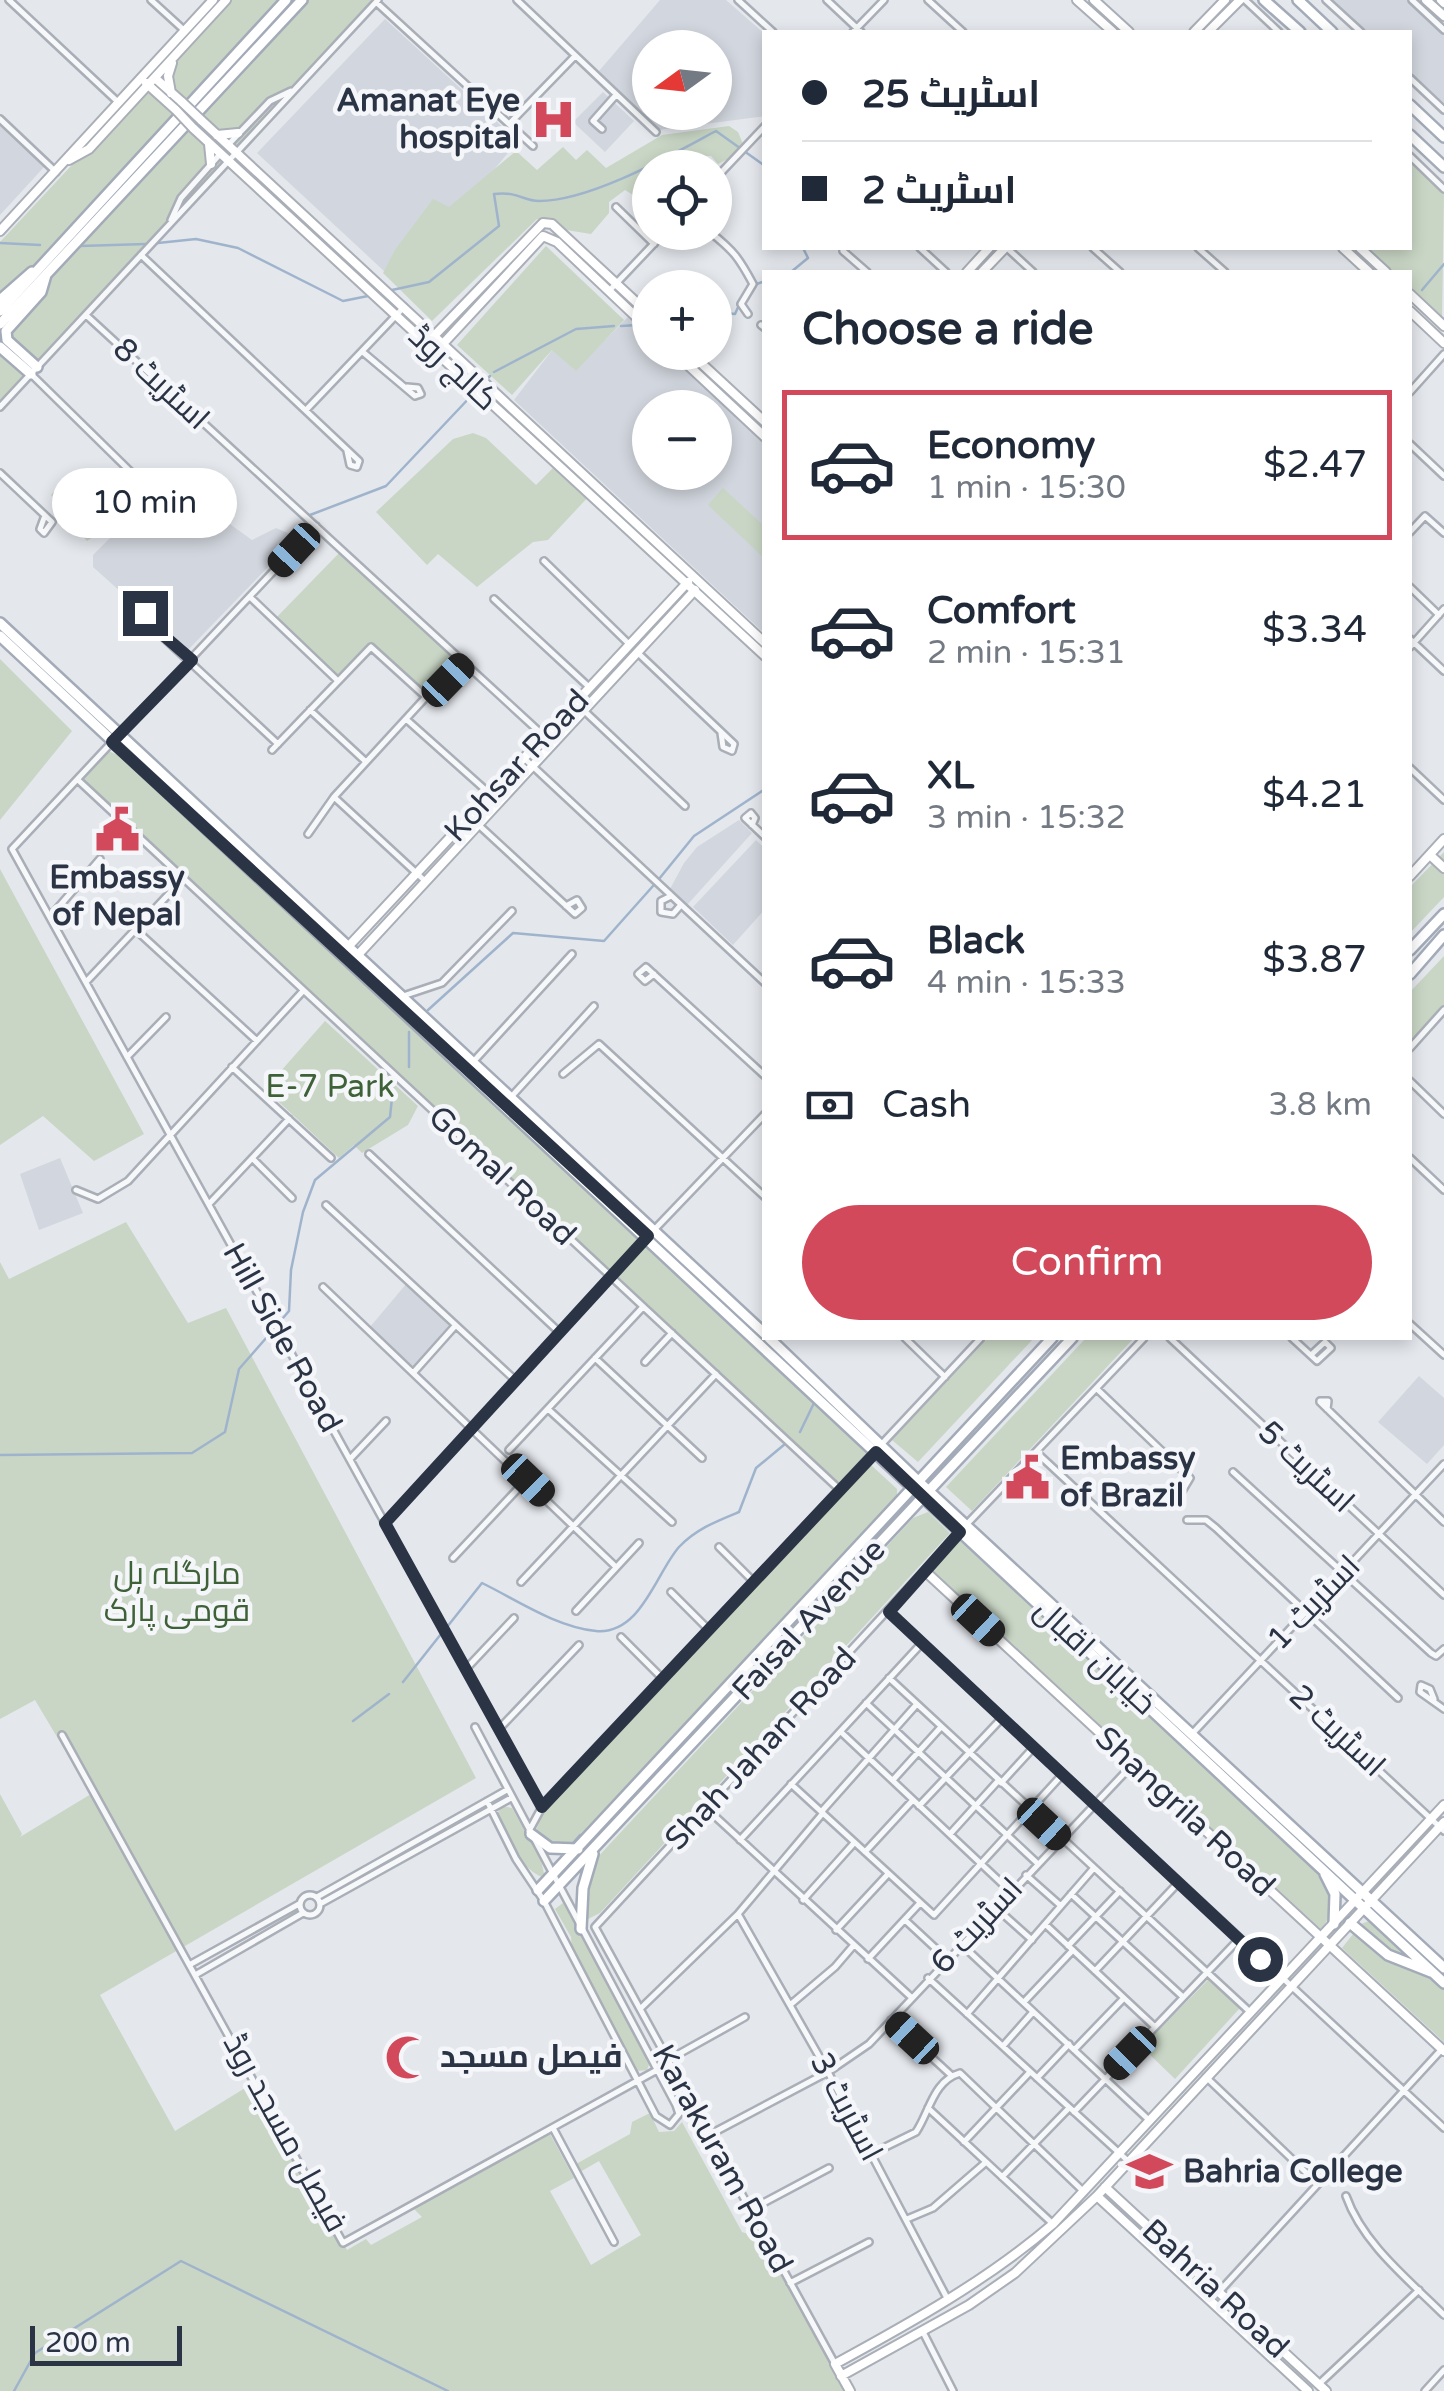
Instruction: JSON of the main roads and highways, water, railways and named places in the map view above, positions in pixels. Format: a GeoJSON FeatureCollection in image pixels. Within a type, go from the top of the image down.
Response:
{"type":"FeatureCollection","features":[{"type":"Feature","properties":{"kind":"main road"},"geometry":{"type":"LineString","coordinates":[[125,183],[286,0]]}},
{"type":"Feature","properties":{"kind":"main road"},"geometry":{"type":"LineString","coordinates":[[0,324],[125,183],[305,0]]}},
{"type":"Feature","properties":{"kind":"main road"},"geometry":{"type":"LineString","coordinates":[[1264,0],[1298,30]]}},
{"type":"Feature","properties":{"kind":"main road"},"geometry":{"type":"LineString","coordinates":[[1298,0],[1330,30]]}},
{"type":"Feature","properties":{"kind":"main road"},"geometry":{"type":"LineString","coordinates":[[1412,107],[1444,137]]}},
{"type":"Feature","properties":{"kind":"main road"},"geometry":{"type":"LineString","coordinates":[[1412,137],[1444,168]]}},
{"type":"Feature","properties":{"kind":"main road"},"geometry":{"type":"LineString","coordinates":[[0,300],[25,276],[44,270]]}},
{"type":"Feature","properties":{"kind":"main road"},"geometry":{"type":"LineString","coordinates":[[0,311],[44,270]]}},
{"type":"Feature","properties":{"kind":"main road"},"geometry":{"type":"LineString","coordinates":[[0,347],[34,370],[8,340],[6,330],[41,292],[44,270]]}},
{"type":"Feature","properties":{"kind":"main road","name":"خیابان اقبال"},"geometry":{"type":"LineString","coordinates":[[0,623],[344,952],[349,964],[762,1332]]}},
{"type":"Feature","properties":{"kind":"main road","name":"خیابان اقبال"},"geometry":{"type":"LineString","coordinates":[[0,636],[116,738]]}},
{"type":"Feature","properties":{"kind":"main road"},"geometry":{"type":"LineString","coordinates":[[1412,948],[1444,914]]}},
{"type":"Feature","properties":{"kind":"main road"},"geometry":{"type":"LineString","coordinates":[[1412,972],[1444,935]]}},
{"type":"Feature","properties":{"kind":"main road","name":"خیابان اقبال"},"geometry":{"type":"LineString","coordinates":[[344,952],[357,955],[762,1338]]}},
{"type":"Feature","properties":{"kind":"main road","name":"خیابان اقبال"},"geometry":{"type":"LineString","coordinates":[[764,1340],[879,1448]]}},
{"type":"Feature","properties":{"kind":"main road","name":"خیابان اقبال"},"geometry":{"type":"LineString","coordinates":[[771,1340],[915,1485],[1364,1900],[1444,1968]]}},
{"type":"Feature","properties":{"kind":"main road","name":"Faisal Avenue"},"geometry":{"type":"LineString","coordinates":[[538,1890],[1050,1340]]}},
{"type":"Feature","properties":{"kind":"main road","name":"Faisal Avenue"},"geometry":{"type":"LineString","coordinates":[[544,1901],[1070,1340]]}},
{"type":"Feature","properties":{"kind":"main road"},"geometry":{"type":"LineString","coordinates":[[897,1504],[903,1489],[897,1466],[920,1470],[940,1458]]}},
{"type":"Feature","properties":{"kind":"main road"},"geometry":{"type":"LineString","coordinates":[[909,1514],[922,1508],[940,1508],[940,1488],[950,1469]]}},
{"type":"Feature","properties":{"kind":"main road","name":"خیابان اقبال"},"geometry":{"type":"LineString","coordinates":[[1189,1738],[1322,1868],[1364,1900],[1444,1982]]}},
{"type":"Feature","properties":{"kind":"main road"},"geometry":{"type":"LineString","coordinates":[[530,1833],[550,1848],[580,1848]]}},
{"type":"Feature","properties":{"kind":"main road"},"geometry":{"type":"LineString","coordinates":[[582,1930],[583,1888],[597,1847]]}},
{"type":"Feature","properties":{"kind":"main road"},"geometry":{"type":"LineString","coordinates":[[1322,1868],[1334,1894],[1334,1924]]}},
{"type":"Feature","properties":{"kind":"main road"},"geometry":{"type":"LineString","coordinates":[[1350,1923],[1400,1962],[1434,1973]]}},
{"type":"Feature","properties":{"kind":"waterway"},"geometry":{"type":"LineString","coordinates":[[392,290],[429,282],[499,226],[494,194],[539,201],[582,193],[630,175],[716,131],[762,164]]}},
{"type":"Feature","properties":{"kind":"waterway"},"geometry":{"type":"LineString","coordinates":[[158,243],[196,239],[238,248],[343,301],[368,296]]}},
{"type":"Feature","properties":{"kind":"waterway"},"geometry":{"type":"LineString","coordinates":[[0,243],[40,245]]}},
{"type":"Feature","properties":{"kind":"waterway"},"geometry":{"type":"LineString","coordinates":[[80,246],[146,244]]}},
{"type":"Feature","properties":{"kind":"waterway"},"geometry":{"type":"LineString","coordinates":[[793,270],[808,258],[804,250]]}},
{"type":"Feature","properties":{"kind":"waterway"},"geometry":{"type":"LineString","coordinates":[[1422,290],[1444,264]]}},
{"type":"Feature","properties":{"kind":"waterway"},"geometry":{"type":"LineString","coordinates":[[754,285],[762,282]]}},
{"type":"Feature","properties":{"kind":"waterway"},"geometry":{"type":"LineString","coordinates":[[732,314],[744,294]]}},
{"type":"Feature","properties":{"kind":"waterway"},"geometry":{"type":"LineString","coordinates":[[621,326],[632,325]]}},
{"type":"Feature","properties":{"kind":"waterway"},"geometry":{"type":"LineString","coordinates":[[494,372],[576,329],[614,326]]}},
{"type":"Feature","properties":{"kind":"waterway"},"geometry":{"type":"LineString","coordinates":[[310,515],[386,486],[473,394]]}},
{"type":"Feature","properties":{"kind":"waterway"},"geometry":{"type":"LineString","coordinates":[[659,879],[694,836],[762,791]]}},
{"type":"Feature","properties":{"kind":"waterway"},"geometry":{"type":"LineString","coordinates":[[428,1010],[513,933],[604,941],[653,886]]}},
{"type":"Feature","properties":{"kind":"waterway"},"geometry":{"type":"LineString","coordinates":[[409,1032],[409,1067]]}},
{"type":"Feature","properties":{"kind":"waterway"},"geometry":{"type":"LineString","coordinates":[[283,1318],[289,1311],[291,1270],[303,1212],[315,1180],[390,1117],[393,1088]]}},
{"type":"Feature","properties":{"kind":"waterway"},"geometry":{"type":"LineString","coordinates":[[0,1455],[192,1453],[225,1432],[239,1369],[267,1337]]}},
{"type":"Feature","properties":{"kind":"waterway"},"geometry":{"type":"LineString","coordinates":[[800,1432],[814,1403]]}},
{"type":"Feature","properties":{"kind":"waterway"},"geometry":{"type":"LineString","coordinates":[[447,1627],[482,1583],[552,1619],[581,1628],[612,1630],[625,1623],[646,1600],[679,1547],[700,1530],[739,1512],[756,1468],[785,1444]]}},
{"type":"Feature","properties":{"kind":"waterway"},"geometry":{"type":"LineString","coordinates":[[403,1682],[441,1634]]}},
{"type":"Feature","properties":{"kind":"waterway"},"geometry":{"type":"LineString","coordinates":[[353,1721],[389,1694]]}},
{"type":"Feature","properties":{"kind":"waterway"},"geometry":{"type":"LineString","coordinates":[[565,1844],[573,1843],[580,1835]]}},
{"type":"Feature","properties":{"kind":"waterway"},"geometry":{"type":"LineString","coordinates":[[14,2391],[35,2353],[181,2261],[448,2391]]}},
{"type":"Feature","properties":{"kind":"place","name":"Amanat Eye hospital"},"geometry":{"type":"Point","coordinates":[553,119]}},
{"type":"Feature","properties":{"kind":"place","name":"Embassy of Nepal"},"geometry":{"type":"Point","coordinates":[117,830]}},
{"type":"Feature","properties":{"kind":"place","name":"Embassy of Brazil"},"geometry":{"type":"Point","coordinates":[1027,1477]}},
{"type":"Feature","properties":{"kind":"place","name":"فیصل مسجد"},"geometry":{"type":"Point","coordinates":[407,2057]}},
{"type":"Feature","properties":{"kind":"place","name":"Bahria College"},"geometry":{"type":"Point","coordinates":[1150,2172]}},
{"type":"Feature","properties":{"kind":"park label","name":"E-7 Park"},"geometry":{"type":"Point","coordinates":[330,1087]}},
{"type":"Feature","properties":{"kind":"park label","name":"مارگلہ ہل قومی پارک"},"geometry":{"type":"Point","coordinates":[177,1592]}}]}
